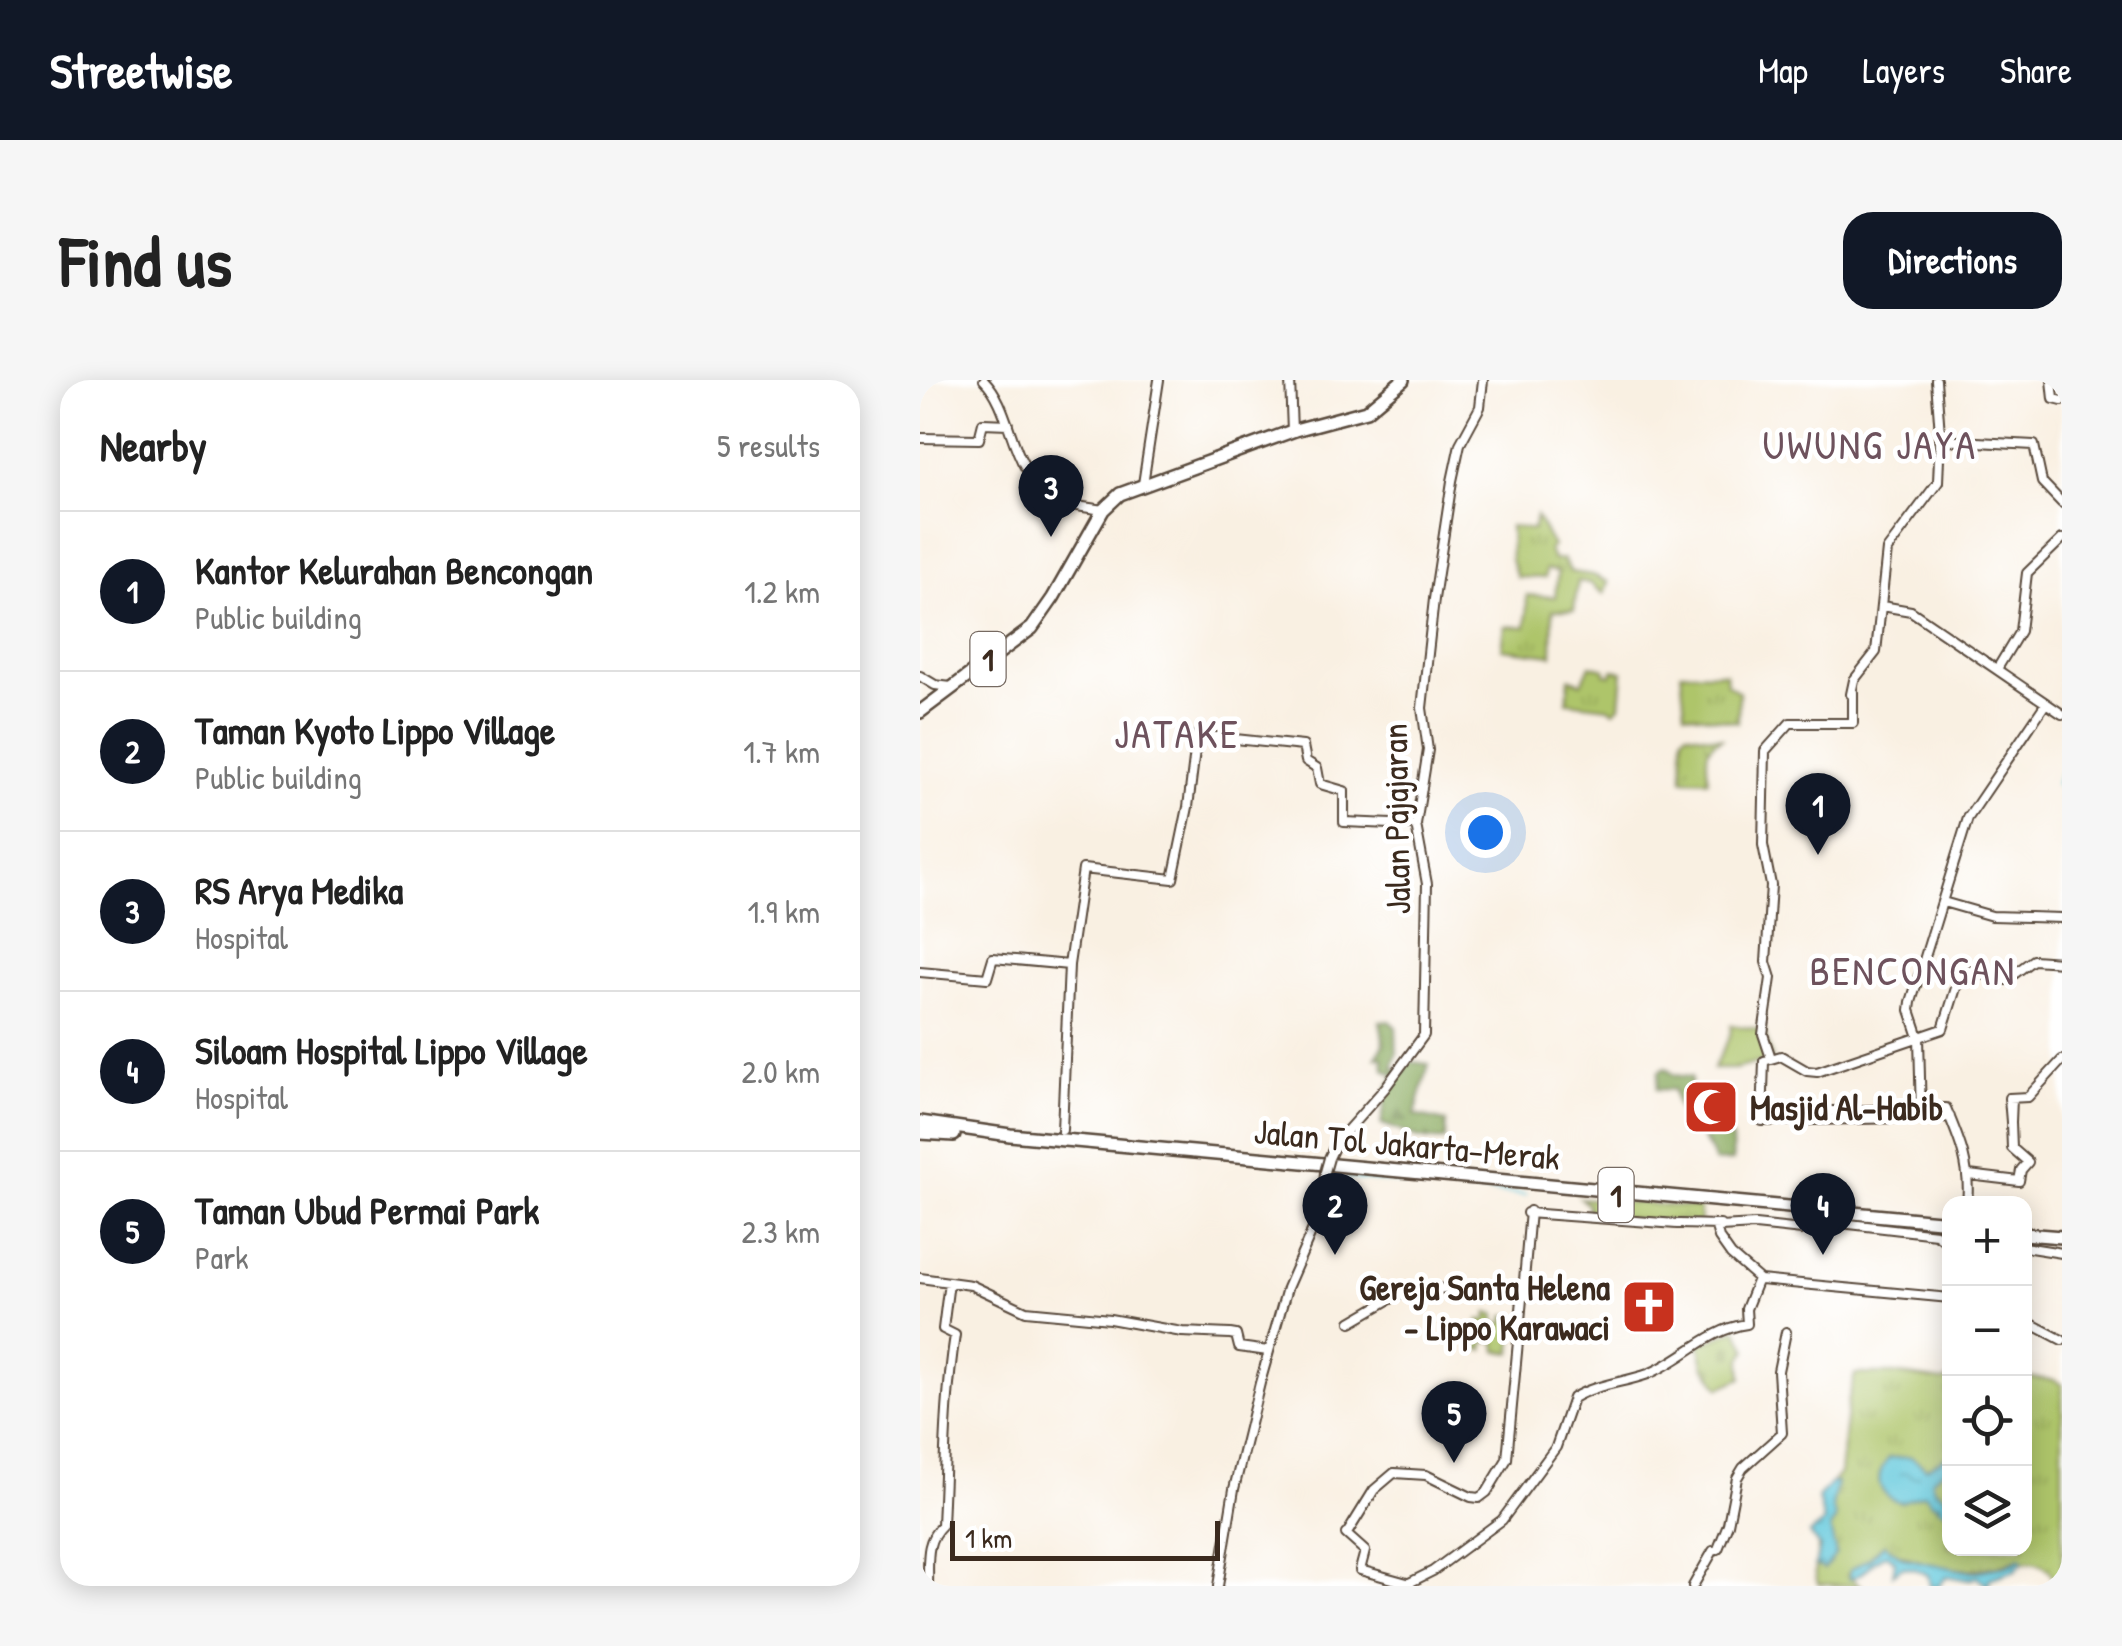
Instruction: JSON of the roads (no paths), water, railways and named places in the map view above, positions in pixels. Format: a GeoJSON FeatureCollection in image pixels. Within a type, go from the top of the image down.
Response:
{"type":"FeatureCollection","features":[{"type":"Feature","properties":{"kind":"highway","name":"1"},"geometry":{"type":"LineString","coordinates":[[920,712],[1025,635],[1050,602],[1101,510],[1120,494],[1292,429],[1358,412],[1392,388]]}},
{"type":"Feature","properties":{"kind":"highway","name":"Jalan Tol Jakarta–Merak"},"geometry":{"type":"LineString","coordinates":[[920,1127],[968,1135],[1942,1223]]}},
{"type":"Feature","properties":{"kind":"highway","name":"Jalan Tol Jakarta–Merak"},"geometry":{"type":"LineString","coordinates":[[920,1127],[1942,1223]]}},
{"type":"Feature","properties":{"kind":"highway"},"geometry":{"type":"LineString","coordinates":[[2032,1233],[2062,1235]]}},
{"type":"Feature","properties":{"kind":"street"},"geometry":{"type":"LineString","coordinates":[[984,380],[994,392],[1025,468],[1038,482],[1045,502],[1101,510]]}},
{"type":"Feature","properties":{"kind":"street"},"geometry":{"type":"LineString","coordinates":[[1144,482],[1160,380]]}},
{"type":"Feature","properties":{"kind":"street"},"geometry":{"type":"LineString","coordinates":[[1290,380],[1292,429]]}},
{"type":"Feature","properties":{"kind":"street","name":"Jalan Pajajaran"},"geometry":{"type":"LineString","coordinates":[[1218,1586],[1234,1488],[1268,1350],[1291,1280],[1322,1208],[1329,1158],[1336,1143],[1386,1088],[1424,1035],[1427,884],[1416,826],[1428,744],[1422,708],[1438,565],[1458,452],[1480,407],[1482,380]]}},
{"type":"Feature","properties":{"kind":"street"},"geometry":{"type":"LineString","coordinates":[[1762,1115],[1767,1060],[1763,1034],[1772,978],[1766,962],[1771,885],[1762,845],[1766,748],[1790,723],[1852,723],[1854,678],[1876,653],[1887,550],[1937,484],[1940,440],[1936,380]]}},
{"type":"Feature","properties":{"kind":"street"},"geometry":{"type":"LineString","coordinates":[[2052,380],[2054,399],[2062,401]]}},
{"type":"Feature","properties":{"kind":"street"},"geometry":{"type":"LineString","coordinates":[[920,438],[978,440],[982,423],[1008,424]]}},
{"type":"Feature","properties":{"kind":"street"},"geometry":{"type":"LineString","coordinates":[[1940,440],[2034,445],[2042,482],[2062,503]]}},
{"type":"Feature","properties":{"kind":"street"},"geometry":{"type":"LineString","coordinates":[[1997,669],[2020,631],[2027,573],[2062,539]]}},
{"type":"Feature","properties":{"kind":"street"},"geometry":{"type":"LineString","coordinates":[[1882,606],[1911,611],[2062,714]]}},
{"type":"Feature","properties":{"kind":"street"},"geometry":{"type":"LineString","coordinates":[[920,676],[935,685],[952,687]]}},
{"type":"Feature","properties":{"kind":"street"},"geometry":{"type":"LineString","coordinates":[[1921,1114],[1919,1037],[1910,1006],[1968,818],[2046,703]]}},
{"type":"Feature","properties":{"kind":"street"},"geometry":{"type":"LineString","coordinates":[[1062,1130],[1069,965],[1083,868],[1173,879],[1197,735],[1303,746],[1306,760],[1316,766],[1320,784],[1344,790],[1344,822],[1416,826]]}},
{"type":"Feature","properties":{"kind":"street"},"geometry":{"type":"LineString","coordinates":[[1943,902],[1992,916],[2062,918]]}},
{"type":"Feature","properties":{"kind":"street"},"geometry":{"type":"LineString","coordinates":[[920,972],[987,978],[994,958],[1069,965]]}},
{"type":"Feature","properties":{"kind":"street"},"geometry":{"type":"LineString","coordinates":[[1767,1060],[1782,1056],[1814,1072],[1860,1057],[1945,1027],[1962,968],[2006,980],[2030,961],[2062,962]]}},
{"type":"Feature","properties":{"kind":"street"},"geometry":{"type":"LineString","coordinates":[[1969,1175],[2019,1181],[2028,1162],[2013,1149],[2011,1098],[2028,1097],[2062,1060]]}},
{"type":"Feature","properties":{"kind":"street"},"geometry":{"type":"LineString","coordinates":[[1762,1115],[1948,1113],[1958,1132],[1969,1175],[1968,1196]]}},
{"type":"Feature","properties":{"kind":"street"},"geometry":{"type":"LineString","coordinates":[[1762,1115],[1863,1119],[1921,1114]]}},
{"type":"Feature","properties":{"kind":"street"},"geometry":{"type":"LineString","coordinates":[[1768,1280],[1746,1309],[1744,1325],[1712,1335],[1680,1358],[1645,1375],[1593,1388],[1573,1398],[1556,1447],[1502,1520],[1433,1571],[1404,1584],[1360,1570],[1365,1551],[1347,1532],[1385,1476],[1408,1471],[1425,1474],[1443,1480],[1460,1493],[1479,1498],[1488,1492],[1504,1464],[1529,1212],[1719,1230],[1795,1230],[1832,1222],[1936,1234],[1942,1238]]}},
{"type":"Feature","properties":{"kind":"street"},"geometry":{"type":"LineString","coordinates":[[1719,1230],[1733,1252],[1768,1280],[1942,1295]]}},
{"type":"Feature","properties":{"kind":"street"},"geometry":{"type":"LineString","coordinates":[[1719,1230],[1730,1255],[1768,1280],[1821,1280],[1942,1295]]}},
{"type":"Feature","properties":{"kind":"street"},"geometry":{"type":"LineString","coordinates":[[2032,1247],[2062,1252]]}},
{"type":"Feature","properties":{"kind":"street"},"geometry":{"type":"LineString","coordinates":[[920,1278],[989,1292],[1026,1311],[1235,1335],[1239,1347],[1268,1350]]}},
{"type":"Feature","properties":{"kind":"street"},"geometry":{"type":"LineString","coordinates":[[1821,1280],[1840,1286]]}},
{"type":"Feature","properties":{"kind":"street"},"geometry":{"type":"LineString","coordinates":[[928,1586],[926,1554],[942,1525],[946,1484],[944,1440],[954,1335],[943,1329],[949,1282]]}},
{"type":"Feature","properties":{"kind":"street"},"geometry":{"type":"LineString","coordinates":[[1351,1322],[1399,1294],[1446,1288]]}},
{"type":"Feature","properties":{"kind":"street"},"geometry":{"type":"LineString","coordinates":[[2032,1322],[2062,1338]]}},
{"type":"Feature","properties":{"kind":"street"},"geometry":{"type":"LineString","coordinates":[[2032,1323],[2062,1338]]}},
{"type":"Feature","properties":{"kind":"street"},"geometry":{"type":"LineString","coordinates":[[1695,1586],[1728,1524],[1734,1483],[1743,1468],[1780,1438],[1780,1415],[1779,1366],[1786,1332],[1776,1362],[1780,1415]]}},
{"type":"Feature","properties":{"kind":"water"},"geometry":{"type":"Polygon","coordinates":[[[1911,1457],[1926,1468],[1942,1459],[1942,1471],[1931,1480],[1942,1494],[1942,1510],[1925,1494],[1901,1502],[1882,1490],[1879,1478],[1889,1458],[1911,1457]]]}},
{"type":"Feature","properties":{"kind":"water"},"geometry":{"type":"Polygon","coordinates":[[[1831,1483],[1837,1483],[1832,1507],[1836,1519],[1830,1528],[1836,1554],[1824,1569],[1815,1565],[1820,1548],[1810,1534],[1824,1522],[1818,1498],[1831,1483]]]}},
{"type":"Feature","properties":{"kind":"water"},"geometry":{"type":"Polygon","coordinates":[[[1884,1544],[1904,1558],[1972,1572],[2005,1566],[2020,1558],[2023,1561],[2016,1570],[1989,1579],[1989,1586],[1977,1577],[1968,1580],[1947,1576],[1938,1586],[1930,1586],[1928,1575],[1915,1569],[1902,1567],[1893,1574],[1895,1561],[1887,1554],[1849,1579],[1850,1570],[1884,1544]]]}},
{"type":"Feature","properties":{"kind":"waterway"},"geometry":{"type":"LineString","coordinates":[[2058,783],[2062,775]]}},
{"type":"Feature","properties":{"kind":"waterway"},"geometry":{"type":"LineString","coordinates":[[1346,1178],[1428,1185]]}},
{"type":"Feature","properties":{"kind":"waterway"},"geometry":{"type":"LineString","coordinates":[[1457,1188],[1526,1195]]}},
{"type":"Feature","properties":{"kind":"place","name":"RS Arya Medika"},"geometry":{"type":"Point","coordinates":[1051,537]}},
{"type":"Feature","properties":{"kind":"place","name":"Kantor Kelurahan Bencongan"},"geometry":{"type":"Point","coordinates":[1818,855]}},
{"type":"Feature","properties":{"kind":"place","name":"Masjid Al-Habib"},"geometry":{"type":"Point","coordinates":[1711,1107]}},
{"type":"Feature","properties":{"kind":"place","name":"Taman Kyoto Lippo Village"},"geometry":{"type":"Point","coordinates":[1335,1255]}},
{"type":"Feature","properties":{"kind":"place","name":"Siloam Hospital Lippo Village"},"geometry":{"type":"Point","coordinates":[1823,1255]}},
{"type":"Feature","properties":{"kind":"place","name":"Gereja Santa Helena - Lippo Karawaci"},"geometry":{"type":"Point","coordinates":[1649,1307]}},
{"type":"Feature","properties":{"kind":"place","name":"Taman Ubud Permai Park"},"geometry":{"type":"Point","coordinates":[1454,1463]}},
{"type":"Feature","properties":{"kind":"district","name":"UWUNG JAYA"},"geometry":{"type":"Point","coordinates":[1870,444]}},
{"type":"Feature","properties":{"kind":"district","name":"JATAKE"},"geometry":{"type":"Point","coordinates":[1177,733]}},
{"type":"Feature","properties":{"kind":"district","name":"BENCONGAN"},"geometry":{"type":"Point","coordinates":[1913,970]}}]}
